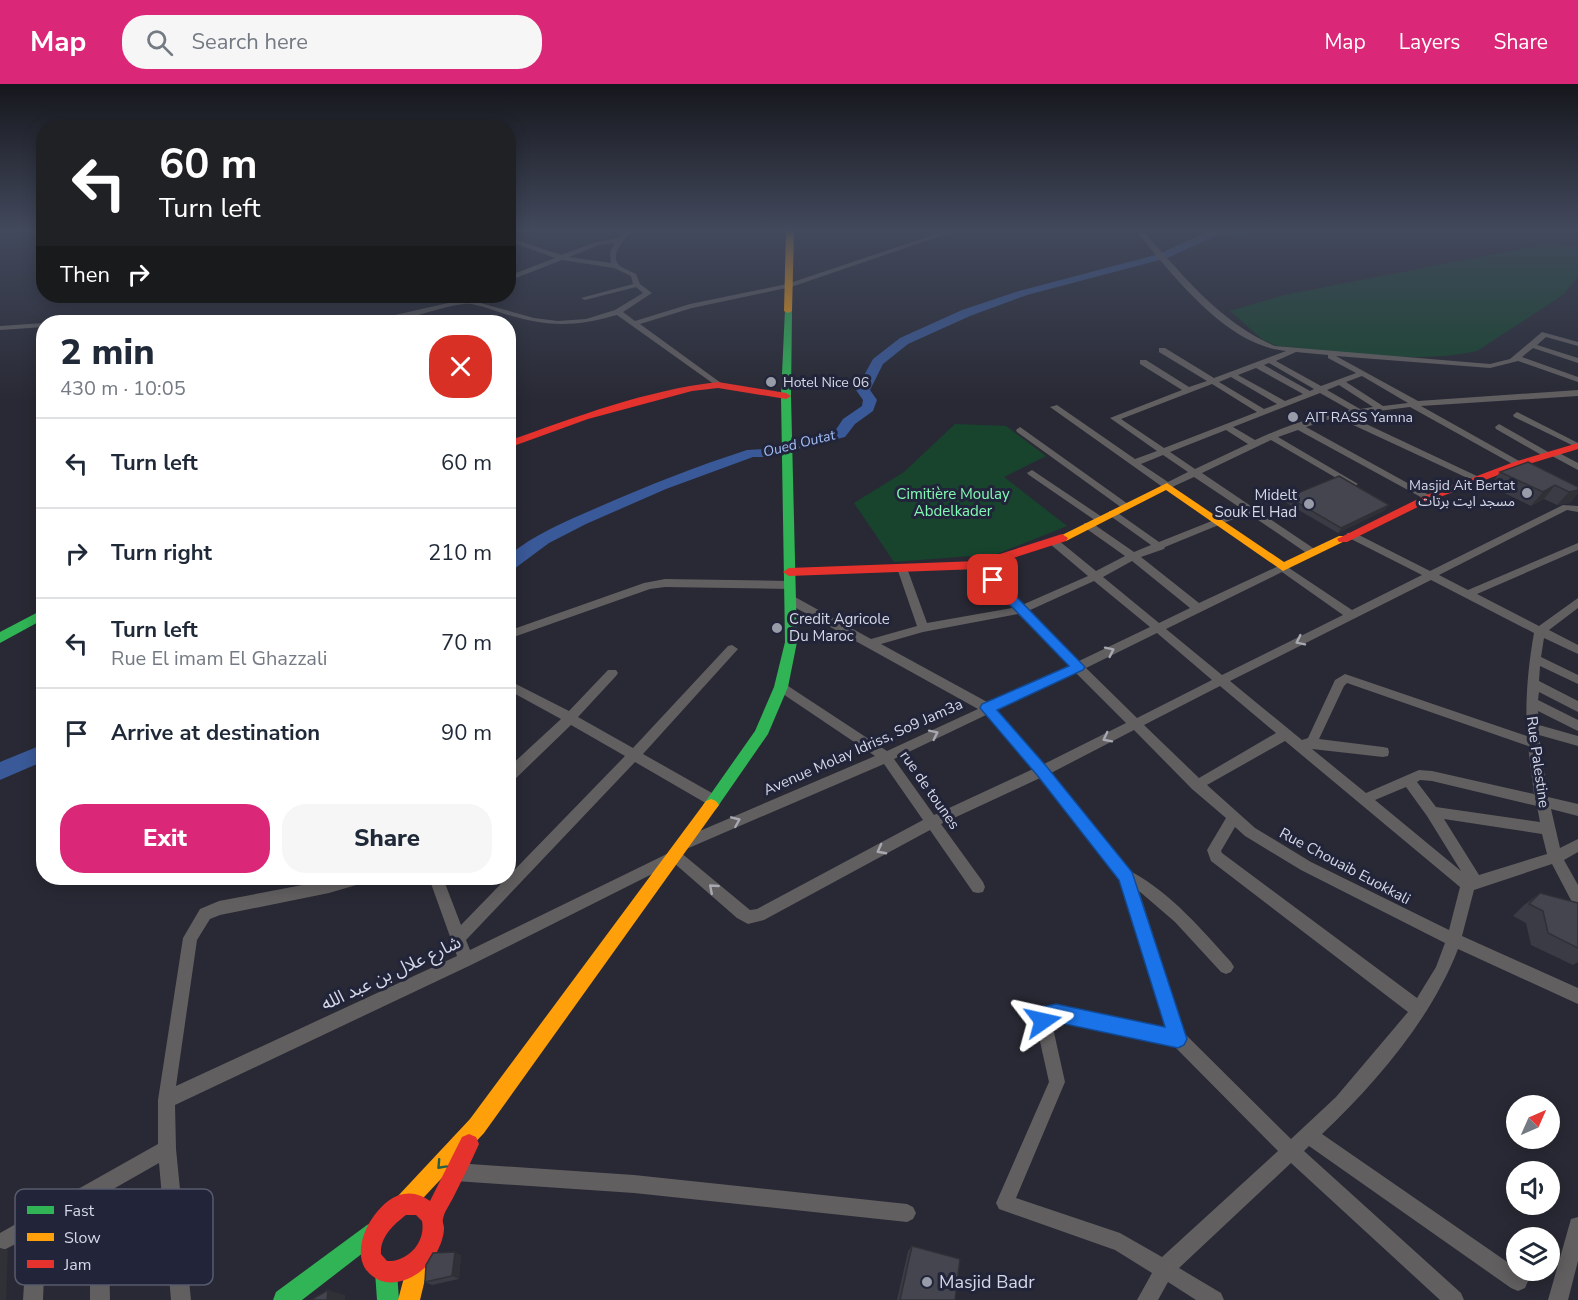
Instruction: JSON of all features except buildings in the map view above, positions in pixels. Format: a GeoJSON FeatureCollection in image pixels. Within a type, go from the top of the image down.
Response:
{"type":"FeatureCollection","features":[{"type":"Feature","properties":{"kind":"main road"},"geometry":{"type":"LineString","coordinates":[[284,1300],[375,1232],[387,1214],[404,1204],[477,1126],[761,734],[781,687],[791,642],[789,421],[786,396],[789,288]]}},
{"type":"Feature","properties":{"kind":"main road"},"geometry":{"type":"LineString","coordinates":[[516,442],[604,412],[692,388],[718,385],[786,396]]}},
{"type":"Feature","properties":{"kind":"main road"},"geometry":{"type":"LineString","coordinates":[[790,586],[902,568],[979,565],[1054,542],[1167,486],[1283,567],[1351,535],[1394,509],[1518,464],[1578,446]]}},
{"type":"Feature","properties":{"kind":"main road"},"geometry":{"type":"LineString","coordinates":[[0,638],[36,618]]}},
{"type":"Feature","properties":{"kind":"main road"},"geometry":{"type":"LineString","coordinates":[[409,1300],[418,1263],[431,1242],[432,1219],[477,1126]]}},
{"type":"Feature","properties":{"kind":"main road"},"geometry":{"type":"LineString","coordinates":[[404,1204],[421,1206],[432,1219]]}},
{"type":"Feature","properties":{"kind":"main road"},"geometry":{"type":"LineString","coordinates":[[375,1232],[372,1252],[374,1262],[386,1272],[397,1273],[418,1263]]}},
{"type":"Feature","properties":{"kind":"main road"},"geometry":{"type":"LineString","coordinates":[[326,1269],[374,1262]]}},
{"type":"Feature","properties":{"kind":"main road"},"geometry":{"type":"LineString","coordinates":[[386,1272],[388,1300]]}},
{"type":"Feature","properties":{"kind":"street"},"geometry":{"type":"LineString","coordinates":[[585,298],[626,288]]}},
{"type":"Feature","properties":{"kind":"street"},"geometry":{"type":"LineString","coordinates":[[516,316],[558,323],[596,320],[618,312],[630,302],[647,295],[647,292],[641,288]]}},
{"type":"Feature","properties":{"kind":"street"},"geometry":{"type":"LineString","coordinates":[[636,323],[690,306],[780,288]]}},
{"type":"Feature","properties":{"kind":"street"},"geometry":{"type":"LineString","coordinates":[[1190,288],[1199,299],[1246,334],[1270,346],[1295,351],[1477,366],[1501,365],[1517,358],[1545,334],[1578,344]]}},
{"type":"Feature","properties":{"kind":"street"},"geometry":{"type":"LineString","coordinates":[[394,315],[431,303]]}},
{"type":"Feature","properties":{"kind":"street"},"geometry":{"type":"LineString","coordinates":[[406,315],[458,303]]}},
{"type":"Feature","properties":{"kind":"street"},"geometry":{"type":"LineString","coordinates":[[473,303],[514,315]]}},
{"type":"Feature","properties":{"kind":"street"},"geometry":{"type":"LineString","coordinates":[[618,312],[718,385]]}},
{"type":"Feature","properties":{"kind":"street"},"geometry":{"type":"LineString","coordinates":[[0,328],[36,326]]}},
{"type":"Feature","properties":{"kind":"street"},"geometry":{"type":"LineString","coordinates":[[1531,345],[1578,361]]}},
{"type":"Feature","properties":{"kind":"street"},"geometry":{"type":"LineString","coordinates":[[1162,350],[1263,412]]}},
{"type":"Feature","properties":{"kind":"street"},"geometry":{"type":"LineString","coordinates":[[1295,351],[1114,418],[1312,552]]}},
{"type":"Feature","properties":{"kind":"street"},"geometry":{"type":"LineString","coordinates":[[1328,354],[1518,464]]}},
{"type":"Feature","properties":{"kind":"street"},"geometry":{"type":"LineString","coordinates":[[1517,358],[1578,380]]}},
{"type":"Feature","properties":{"kind":"street"},"geometry":{"type":"LineString","coordinates":[[1269,360],[1358,411]]}},
{"type":"Feature","properties":{"kind":"street"},"geometry":{"type":"LineString","coordinates":[[1143,362],[1188,390]]}},
{"type":"Feature","properties":{"kind":"street"},"geometry":{"type":"LineString","coordinates":[[1257,365],[1310,394]]}},
{"type":"Feature","properties":{"kind":"street"},"geometry":{"type":"LineString","coordinates":[[1231,374],[1284,404]]}},
{"type":"Feature","properties":{"kind":"street"},"geometry":{"type":"LineString","coordinates":[[1134,463],[1363,374]]}},
{"type":"Feature","properties":{"kind":"street"},"geometry":{"type":"LineString","coordinates":[[1341,382],[1381,408]]}},
{"type":"Feature","properties":{"kind":"street"},"geometry":{"type":"LineString","coordinates":[[1054,407],[1167,486],[1271,436],[1337,414],[1414,405],[1578,393]]}},
{"type":"Feature","properties":{"kind":"street"},"geometry":{"type":"LineString","coordinates":[[1337,414],[1476,479]]}},
{"type":"Feature","properties":{"kind":"street"},"geometry":{"type":"LineString","coordinates":[[1517,415],[1578,446]]}},
{"type":"Feature","properties":{"kind":"street"},"geometry":{"type":"LineString","coordinates":[[1297,426],[1428,498]]}},
{"type":"Feature","properties":{"kind":"street"},"geometry":{"type":"LineString","coordinates":[[1227,427],[1255,444]]}},
{"type":"Feature","properties":{"kind":"street"},"geometry":{"type":"LineString","coordinates":[[1499,427],[1578,467]]}},
{"type":"Feature","properties":{"kind":"street"},"geometry":{"type":"LineString","coordinates":[[1020,430],[1125,506]]}},
{"type":"Feature","properties":{"kind":"street"},"geometry":{"type":"LineString","coordinates":[[1271,436],[1360,489]]}},
{"type":"Feature","properties":{"kind":"street"},"geometry":{"type":"LineString","coordinates":[[1032,473],[1100,519],[1160,547]]}},
{"type":"Feature","properties":{"kind":"street"},"geometry":{"type":"LineString","coordinates":[[679,850],[748,917],[759,915],[932,822],[1042,771],[1220,679],[1353,616],[1566,507],[1578,508]]}},
{"type":"Feature","properties":{"kind":"street"},"geometry":{"type":"LineString","coordinates":[[871,643],[923,628],[1020,610],[1096,576],[1133,556],[1248,510]]}},
{"type":"Feature","properties":{"kind":"street"},"geometry":{"type":"LineString","coordinates":[[1100,519],[1133,556],[1198,608]]}},
{"type":"Feature","properties":{"kind":"street"},"geometry":{"type":"LineString","coordinates":[[1351,535],[1578,650]]}},
{"type":"Feature","properties":{"kind":"street"},"geometry":{"type":"LineString","coordinates":[[1054,542],[1365,799],[1472,884]]}},
{"type":"Feature","properties":{"kind":"street"},"geometry":{"type":"LineString","coordinates":[[1468,594],[1578,546]]}},
{"type":"Feature","properties":{"kind":"street","name":"Rue Chouaib Euokkali"},"geometry":{"type":"LineString","coordinates":[[979,565],[1020,610],[1197,784],[1233,818],[1280,852],[1454,940],[1578,996]]}},
{"type":"Feature","properties":{"kind":"street"},"geometry":{"type":"LineString","coordinates":[[1283,567],[1353,616]]}},
{"type":"Feature","properties":{"kind":"street","name":"Avenue Molay Idriss, So9 Jam3a"},"geometry":{"type":"LineString","coordinates":[[679,850],[886,757],[1283,567]]}},
{"type":"Feature","properties":{"kind":"street"},"geometry":{"type":"LineString","coordinates":[[902,568],[923,628]]}},
{"type":"Feature","properties":{"kind":"street"},"geometry":{"type":"LineString","coordinates":[[516,632],[648,586],[665,583],[790,586],[871,643],[987,708],[1042,771],[1126,877],[1178,1039],[1292,1152],[1454,1300]]}},
{"type":"Feature","properties":{"kind":"street"},"geometry":{"type":"LineString","coordinates":[[1540,630],[1576,605]]}},
{"type":"Feature","properties":{"kind":"street","name":"Rue Palestine"},"geometry":{"type":"LineString","coordinates":[[1540,630],[1534,658],[1531,702],[1532,728],[1542,801],[1556,857],[1578,899]]}},
{"type":"Feature","properties":{"kind":"street"},"geometry":{"type":"LineString","coordinates":[[516,878],[732,649]]}},
{"type":"Feature","properties":{"kind":"street"},"geometry":{"type":"LineString","coordinates":[[1534,658],[1578,680]]}},
{"type":"Feature","properties":{"kind":"street"},"geometry":{"type":"LineString","coordinates":[[516,769],[570,718],[612,673]]}},
{"type":"Feature","properties":{"kind":"street"},"geometry":{"type":"LineString","coordinates":[[1312,742],[1339,683],[1345,678],[1534,743]]}},
{"type":"Feature","properties":{"kind":"street"},"geometry":{"type":"LineString","coordinates":[[1532,683],[1578,707]]}},
{"type":"Feature","properties":{"kind":"street","name":"rue de tounes"},"geometry":{"type":"LineString","coordinates":[[781,687],[886,757],[978,887]]}},
{"type":"Feature","properties":{"kind":"street"},"geometry":{"type":"LineString","coordinates":[[516,688],[714,801]]}},
{"type":"Feature","properties":{"kind":"street"},"geometry":{"type":"LineString","coordinates":[[1531,702],[1578,726]]}},
{"type":"Feature","properties":{"kind":"street"},"geometry":{"type":"LineString","coordinates":[[1532,728],[1578,741]]}},
{"type":"Feature","properties":{"kind":"street"},"geometry":{"type":"LineString","coordinates":[[1197,784],[1286,734]]}},
{"type":"Feature","properties":{"kind":"street"},"geometry":{"type":"LineString","coordinates":[[1298,744],[1312,742],[1383,752]]}},
{"type":"Feature","properties":{"kind":"street"},"geometry":{"type":"LineString","coordinates":[[1365,799],[1419,775],[1432,776],[1578,810]]}},
{"type":"Feature","properties":{"kind":"street"},"geometry":{"type":"LineString","coordinates":[[1147,1300],[1165,1268],[1292,1152],[1342,1103],[1378,1063],[1419,1010],[1442,971],[1472,884],[1432,812],[1408,780]]}},
{"type":"Feature","properties":{"kind":"street"},"geometry":{"type":"LineString","coordinates":[[1432,812],[1549,829]]}},
{"type":"Feature","properties":{"kind":"street"},"geometry":{"type":"LineString","coordinates":[[1233,818],[1214,850],[1216,858],[1419,1010]]}},
{"type":"Feature","properties":{"kind":"street"},"geometry":{"type":"LineString","coordinates":[[1472,884],[1556,857],[1578,844]]}},
{"type":"Feature","properties":{"kind":"street","name":"شارع علال بن عبد الله"},"geometry":{"type":"LineString","coordinates":[[166,1100],[466,960],[679,850]]}},
{"type":"Feature","properties":{"kind":"street"},"geometry":{"type":"LineString","coordinates":[[1126,877],[1145,886],[1168,906],[1226,968]]}},
{"type":"Feature","properties":{"kind":"street"},"geometry":{"type":"LineString","coordinates":[[171,1189],[166,1100],[190,938],[205,914],[219,908],[335,885]]}},
{"type":"Feature","properties":{"kind":"street"},"geometry":{"type":"LineString","coordinates":[[439,885],[466,960]]}},
{"type":"Feature","properties":{"kind":"street"},"geometry":{"type":"LineString","coordinates":[[458,938],[509,885]]}},
{"type":"Feature","properties":{"kind":"street"},"geometry":{"type":"LineString","coordinates":[[1178,1039],[1056,1013],[1045,1016],[1045,1028],[1057,1082],[1005,1203],[1120,1242],[1214,1300]]}},
{"type":"Feature","properties":{"kind":"street"},"geometry":{"type":"LineString","coordinates":[[1309,1135],[1506,1273]]}},
{"type":"Feature","properties":{"kind":"street"},"geometry":{"type":"LineString","coordinates":[[99,1189],[167,1149]]}},
{"type":"Feature","properties":{"kind":"street"},"geometry":{"type":"LineString","coordinates":[[455,1172],[634,1184],[907,1213]]}},
{"type":"Feature","properties":{"kind":"street"},"geometry":{"type":"LineString","coordinates":[[1558,1300],[1578,1226]]}},
{"type":"Feature","properties":{"kind":"street"},"geometry":{"type":"LineString","coordinates":[[0,1243],[15,1234]]}},
{"type":"Feature","properties":{"kind":"street"},"geometry":{"type":"LineString","coordinates":[[33,1300],[34,1285]]}},
{"type":"Feature","properties":{"kind":"street"},"geometry":{"type":"LineString","coordinates":[[100,1285],[100,1300]]}},
{"type":"Feature","properties":{"kind":"street"},"geometry":{"type":"LineString","coordinates":[[180,1285],[181,1300]]}},
{"type":"Feature","properties":{"kind":"green space"},"geometry":{"type":"Polygon","coordinates":[[[1321,288],[1569,288],[1563,295],[1477,351],[1428,357],[1402,357],[1277,346],[1263,340],[1230,311],[1284,295],[1321,288]]]}},
{"type":"Feature","properties":{"kind":"green space","name":"Cimitière Moulay Abdelkader"},"geometry":{"type":"Polygon","coordinates":[[[955,424],[1006,426],[1046,456],[1004,477],[1067,526],[997,554],[894,562],[854,503],[904,472],[955,424]]]}},
{"type":"Feature","properties":{"kind":"waterway","name":"Oued Outat"},"geometry":{"type":"LineString","coordinates":[[516,558],[555,533],[660,486],[752,453],[765,453],[840,434],[847,427],[848,422],[868,408],[870,400],[863,390],[878,362],[904,341],[966,313],[1043,288]]}},
{"type":"Feature","properties":{"kind":"waterway","name":"Oued Outat"},"geometry":{"type":"LineString","coordinates":[[0,771],[36,755]]}},
{"type":"Feature","properties":{"kind":"traffic: fast"},"geometry":{"type":"LineString","coordinates":[[711,805],[761,734],[781,687],[791,642],[786,396],[788,311]]}},
{"type":"Feature","properties":{"kind":"traffic: fast"},"geometry":{"type":"LineString","coordinates":[[0,638],[36,618]]}},
{"type":"Feature","properties":{"kind":"traffic: fast"},"geometry":{"type":"LineString","coordinates":[[284,1300],[374,1232]]}},
{"type":"Feature","properties":{"kind":"traffic: fast"},"geometry":{"type":"LineString","coordinates":[[386,1272],[388,1300]]}},
{"type":"Feature","properties":{"kind":"traffic: slow"},"geometry":{"type":"LineString","coordinates":[[788,311],[789,288]]}},
{"type":"Feature","properties":{"kind":"traffic: slow"},"geometry":{"type":"LineString","coordinates":[[1062,538],[1167,486],[1283,567],[1343,539]]}},
{"type":"Feature","properties":{"kind":"traffic: slow"},"geometry":{"type":"LineString","coordinates":[[404,1204],[477,1126],[711,805]]}},
{"type":"Feature","properties":{"kind":"traffic: slow"},"geometry":{"type":"LineString","coordinates":[[409,1300],[418,1263]]}},
{"type":"Feature","properties":{"kind":"traffic: jam"},"geometry":{"type":"LineString","coordinates":[[516,442],[585,417],[692,388],[718,385],[786,396]]}},
{"type":"Feature","properties":{"kind":"traffic: jam"},"geometry":{"type":"LineString","coordinates":[[1343,539],[1428,498],[1518,464],[1578,446]]}},
{"type":"Feature","properties":{"kind":"traffic: jam"},"geometry":{"type":"LineString","coordinates":[[789,572],[979,565],[1062,538]]}},
{"type":"Feature","properties":{"kind":"traffic: jam"},"geometry":{"type":"LineString","coordinates":[[432,1219],[469,1144]]}},
{"type":"Feature","properties":{"kind":"traffic: jam"},"geometry":{"type":"LineString","coordinates":[[404,1204],[420,1206],[430,1215],[433,1236],[421,1257],[412,1265],[402,1271],[391,1272],[380,1269],[371,1256],[370,1247],[373,1238],[383,1222],[404,1204]]}},
{"type":"Feature","properties":{"kind":"place","name":"Hotel Nice 06"},"geometry":{"type":"Point","coordinates":[771,382]}},
{"type":"Feature","properties":{"kind":"place","name":"AIT RASS Yamna"},"geometry":{"type":"Point","coordinates":[1293,417]}},
{"type":"Feature","properties":{"kind":"place","name":"Masjid Ait Bertat مسجد ايت برتات"},"geometry":{"type":"Point","coordinates":[1527,493]}},
{"type":"Feature","properties":{"kind":"place","name":"Midelt Souk El Had"},"geometry":{"type":"Point","coordinates":[1309,504]}},
{"type":"Feature","properties":{"kind":"place","name":"Credit Agricole Du Maroc"},"geometry":{"type":"Point","coordinates":[777,628]}},
{"type":"Feature","properties":{"kind":"place","name":"Masjid Badr"},"geometry":{"type":"Point","coordinates":[927,1282]}},
{"type":"Feature","properties":{"kind":"route"},"geometry":{"type":"LineString","coordinates":[[993,580],[1078,667],[987,708],[1042,771],[1126,877],[1178,1039],[1056,1013],[1048,1014],[1043,1021]]}}]}
